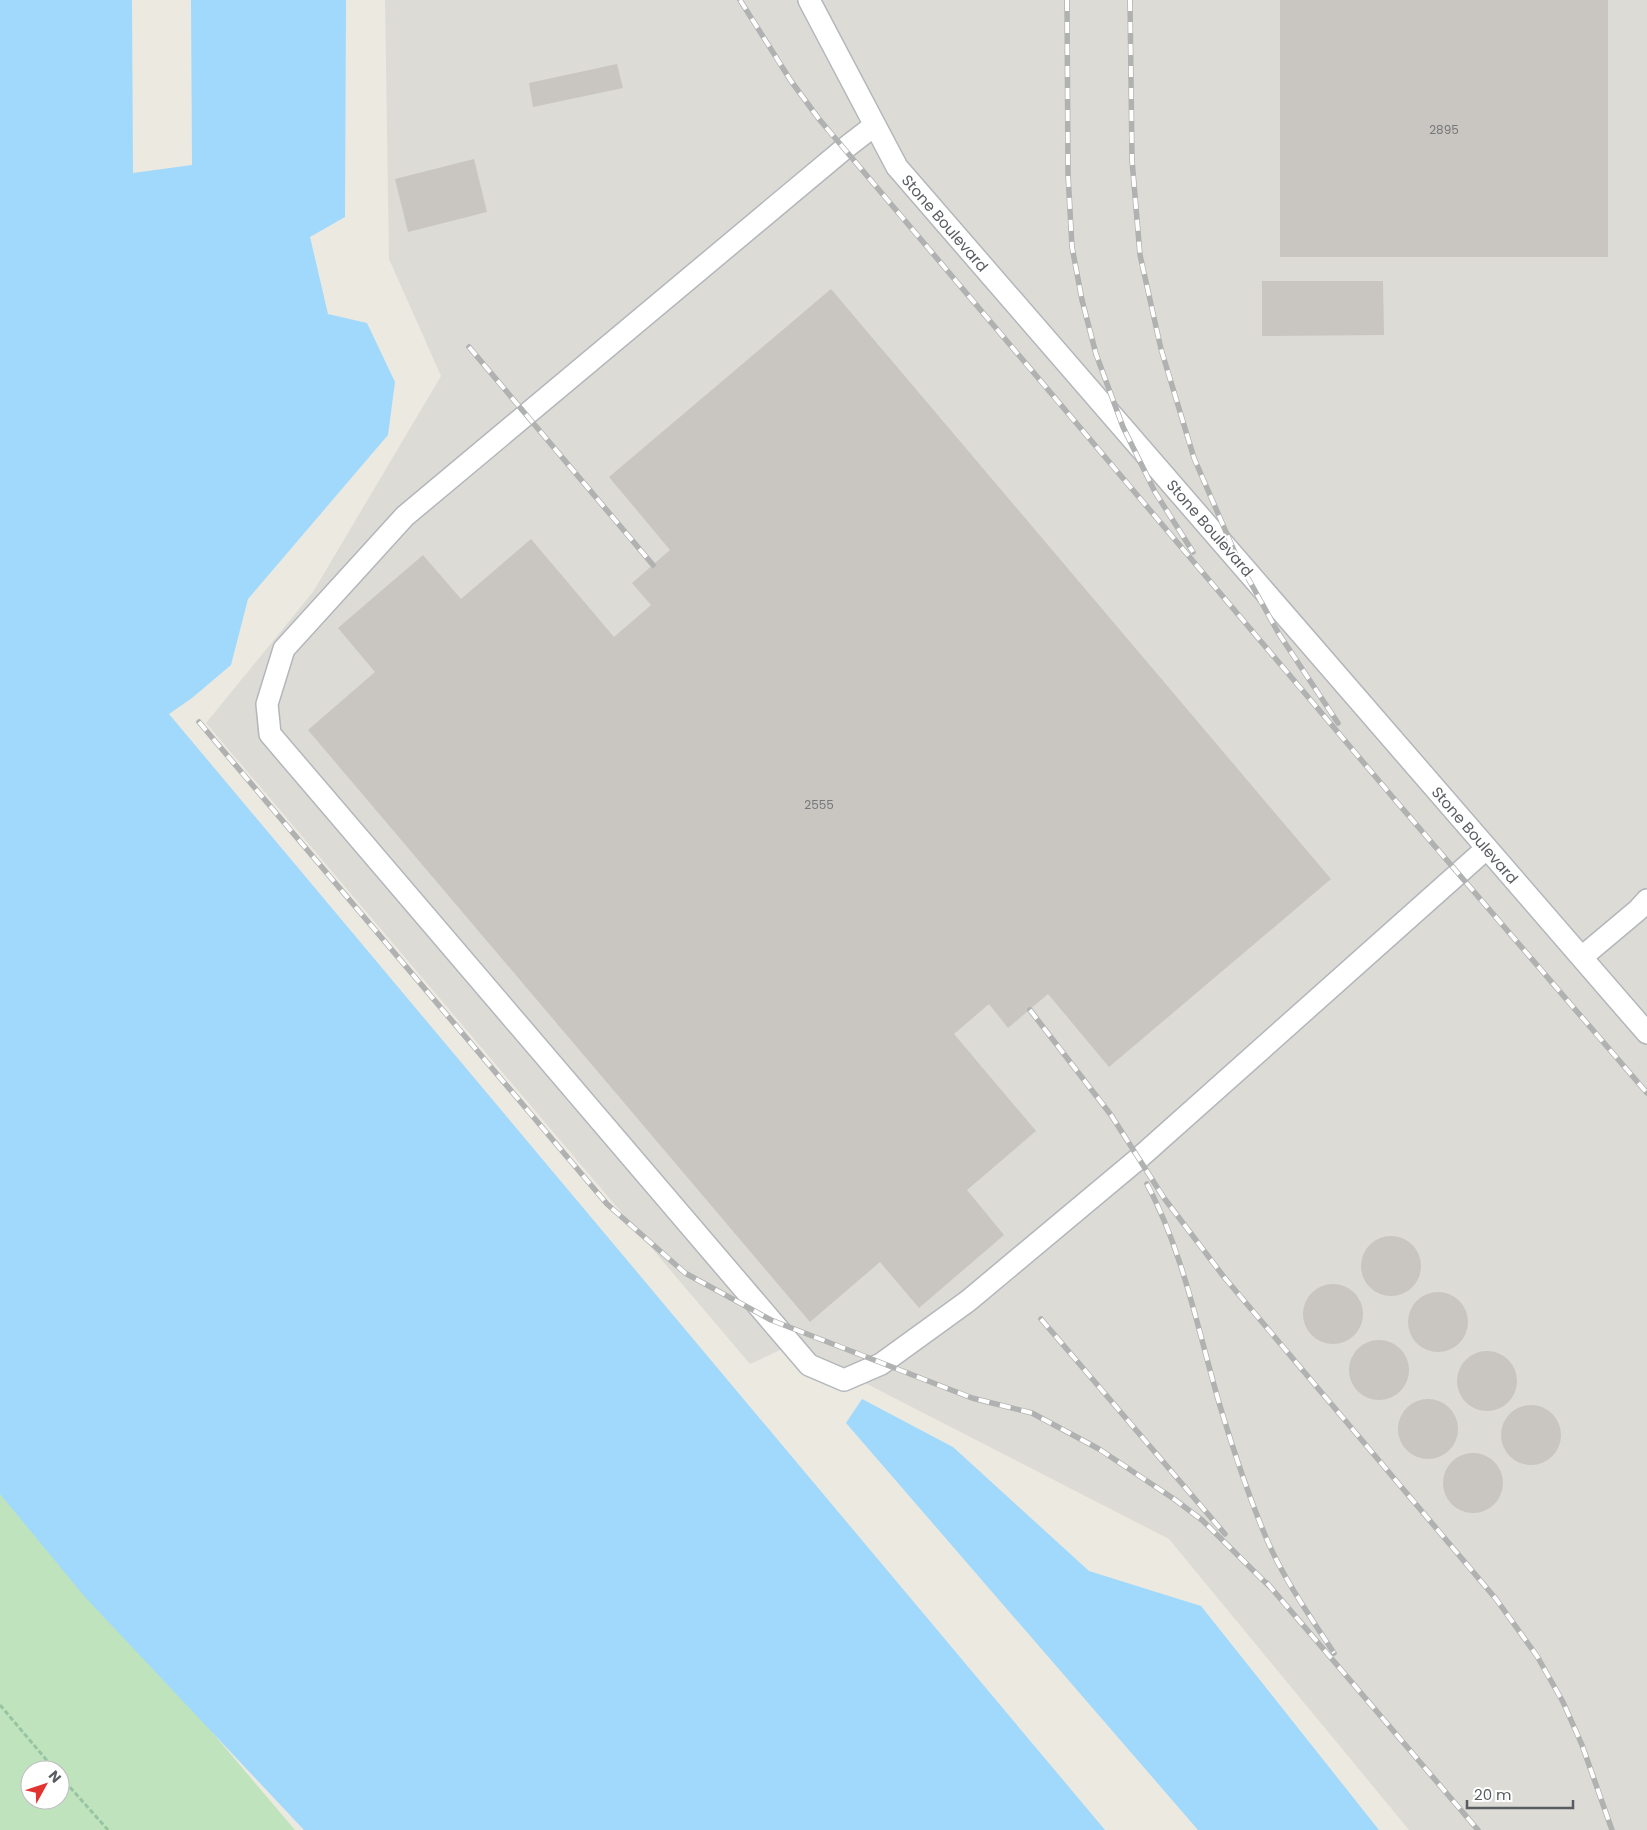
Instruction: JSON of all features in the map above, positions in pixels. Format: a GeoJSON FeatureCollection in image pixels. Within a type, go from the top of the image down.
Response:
{"type":"FeatureCollection","features":[{"type":"Feature","properties":{"kind":"lane","name":"Stone Boulevard"},"geometry":{"type":"LineString","coordinates":[[809,0],[897,167],[1647,1032]]}},
{"type":"Feature","properties":{"kind":"lane"},"geometry":{"type":"LineString","coordinates":[[875,125],[692,275],[405,516],[284,649],[267,704],[270,734],[809,1365],[844,1380],[881,1364],[968,1301],[1138,1159],[1487,848]]}},
{"type":"Feature","properties":{"kind":"lane"},"geometry":{"type":"LineString","coordinates":[[1582,957],[1638,910],[1647,900]]}},
{"type":"Feature","properties":{"kind":"path"},"geometry":{"type":"LineString","coordinates":[[0,1705],[47,1760]]}},
{"type":"Feature","properties":{"kind":"path"},"geometry":{"type":"LineString","coordinates":[[70,1787],[108,1830]]}},
{"type":"Feature","properties":{"kind":"shaded area"},"geometry":{"type":"Polygon","coordinates":[[[385,0],[1647,0],[1647,1830],[1409,1830],[1169,1539],[791,1345],[750,1364],[206,723],[313,592],[441,376],[389,259],[385,0]]]}},
{"type":"Feature","properties":{"kind":"green space"},"geometry":{"type":"Polygon","coordinates":[[[0,1482],[295,1830],[0,1830],[0,1482]]]}},
{"type":"Feature","properties":{"kind":"water"},"geometry":{"type":"Polygon","coordinates":[[[0,0],[132,0],[133,173],[192,165],[191,0],[346,0],[345,217],[310,237],[328,314],[367,323],[395,382],[388,435],[248,599],[231,665],[192,698],[169,714],[1105,1830],[304,1830],[85,1597],[0,1494],[0,0]]]}},
{"type":"Feature","properties":{"kind":"water"},"geometry":{"type":"Polygon","coordinates":[[[862,1399],[953,1447],[1089,1571],[1201,1606],[1379,1830],[1198,1830],[846,1423],[862,1399]]]}},
{"type":"Feature","properties":{"kind":"building"},"geometry":{"type":"Polygon","coordinates":[[[1280,0],[1608,0],[1608,257],[1280,257],[1280,0]]]}},
{"type":"Feature","properties":{"kind":"building"},"geometry":{"type":"Polygon","coordinates":[[[617,64],[623,88],[533,107],[529,83],[617,64]]]}},
{"type":"Feature","properties":{"kind":"building"},"geometry":{"type":"Polygon","coordinates":[[[474,159],[487,212],[408,232],[395,179],[474,159]]]}},
{"type":"Feature","properties":{"kind":"building"},"geometry":{"type":"Polygon","coordinates":[[[1262,281],[1383,281],[1384,335],[1262,336],[1262,281]]]}},
{"type":"Feature","properties":{"kind":"building"},"geometry":{"type":"Polygon","coordinates":[[[831,289],[1331,879],[1109,1067],[1048,994],[1008,1028],[989,1004],[954,1034],[1036,1131],[967,1190],[1004,1235],[919,1308],[880,1262],[810,1322],[308,730],[375,672],[338,628],[423,555],[461,599],[531,539],[614,637],[651,605],[632,583],[670,550],[609,477],[831,289]]]}},
{"type":"Feature","properties":{"kind":"building"},"geometry":{"type":"Polygon","coordinates":[[[1385,1236],[1397,1236],[1408,1241],[1416,1249],[1421,1260],[1419,1278],[1408,1291],[1397,1296],[1385,1296],[1374,1291],[1366,1283],[1361,1272],[1361,1260],[1366,1249],[1374,1241],[1385,1236]]]}},
{"type":"Feature","properties":{"kind":"building"},"geometry":{"type":"Polygon","coordinates":[[[1327,1284],[1339,1284],[1350,1289],[1358,1297],[1363,1308],[1361,1326],[1350,1339],[1339,1344],[1327,1344],[1316,1339],[1308,1331],[1303,1320],[1303,1308],[1308,1297],[1316,1289],[1327,1284]]]}},
{"type":"Feature","properties":{"kind":"building"},"geometry":{"type":"Polygon","coordinates":[[[1432,1292],[1444,1292],[1455,1297],[1463,1305],[1468,1316],[1466,1334],[1455,1347],[1444,1352],[1432,1352],[1421,1347],[1413,1339],[1408,1328],[1408,1316],[1413,1305],[1421,1297],[1432,1292]]]}},
{"type":"Feature","properties":{"kind":"building"},"geometry":{"type":"Polygon","coordinates":[[[1373,1340],[1385,1340],[1396,1345],[1404,1353],[1409,1364],[1407,1382],[1396,1395],[1385,1400],[1373,1400],[1362,1395],[1354,1387],[1349,1376],[1349,1364],[1354,1353],[1362,1345],[1373,1340]]]}},
{"type":"Feature","properties":{"kind":"building"},"geometry":{"type":"Polygon","coordinates":[[[1481,1351],[1493,1351],[1504,1356],[1512,1364],[1517,1375],[1515,1393],[1504,1406],[1493,1411],[1481,1411],[1470,1406],[1462,1398],[1457,1387],[1457,1375],[1462,1364],[1470,1356],[1481,1351]]]}},
{"type":"Feature","properties":{"kind":"building"},"geometry":{"type":"Polygon","coordinates":[[[1422,1399],[1434,1399],[1445,1404],[1453,1412],[1458,1423],[1456,1441],[1445,1454],[1434,1459],[1422,1459],[1411,1454],[1403,1446],[1398,1435],[1398,1423],[1403,1412],[1411,1404],[1422,1399]]]}},
{"type":"Feature","properties":{"kind":"building"},"geometry":{"type":"Polygon","coordinates":[[[1525,1405],[1537,1405],[1548,1410],[1556,1418],[1561,1429],[1559,1447],[1548,1460],[1537,1465],[1525,1465],[1514,1460],[1506,1452],[1501,1441],[1501,1429],[1506,1418],[1514,1410],[1525,1405]]]}},
{"type":"Feature","properties":{"kind":"building"},"geometry":{"type":"Polygon","coordinates":[[[1467,1453],[1479,1453],[1490,1458],[1498,1466],[1503,1477],[1501,1495],[1490,1508],[1479,1513],[1467,1513],[1456,1508],[1448,1500],[1443,1489],[1443,1477],[1448,1466],[1456,1458],[1467,1453]]]}},
{"type":"Feature","properties":{"kind":"railway"},"geometry":{"type":"LineString","coordinates":[[740,0],[791,81],[819,119],[1396,801],[1647,1093]]}},
{"type":"Feature","properties":{"kind":"railway"},"geometry":{"type":"LineString","coordinates":[[1067,0],[1068,174],[1072,247],[1082,300],[1096,354],[1123,427],[1155,492],[1193,552]]}},
{"type":"Feature","properties":{"kind":"railway"},"geometry":{"type":"LineString","coordinates":[[1130,0],[1132,160],[1140,255],[1161,349],[1194,458],[1239,562],[1279,634],[1338,723]]}},
{"type":"Feature","properties":{"kind":"railway"},"geometry":{"type":"LineString","coordinates":[[469,347],[653,565]]}},
{"type":"Feature","properties":{"kind":"railway"},"geometry":{"type":"LineString","coordinates":[[199,722],[607,1204],[685,1273],[771,1320],[972,1398],[1032,1413],[1099,1449],[1174,1499],[1202,1520],[1270,1587]]}},
{"type":"Feature","properties":{"kind":"railway"},"geometry":{"type":"LineString","coordinates":[[1030,1010],[1111,1115],[1164,1198],[1224,1277],[1496,1599],[1537,1656],[1563,1702],[1582,1745],[1612,1830]]}},
{"type":"Feature","properties":{"kind":"railway"},"geometry":{"type":"LineString","coordinates":[[1147,1184],[1160,1211],[1181,1265],[1225,1423],[1261,1525],[1274,1556],[1334,1653]]}},
{"type":"Feature","properties":{"kind":"railway"},"geometry":{"type":"LineString","coordinates":[[1041,1319],[1225,1534]]}},
{"type":"Feature","properties":{"kind":"railway"},"geometry":{"type":"LineString","coordinates":[[1267,1583],[1478,1830]]}}]}
